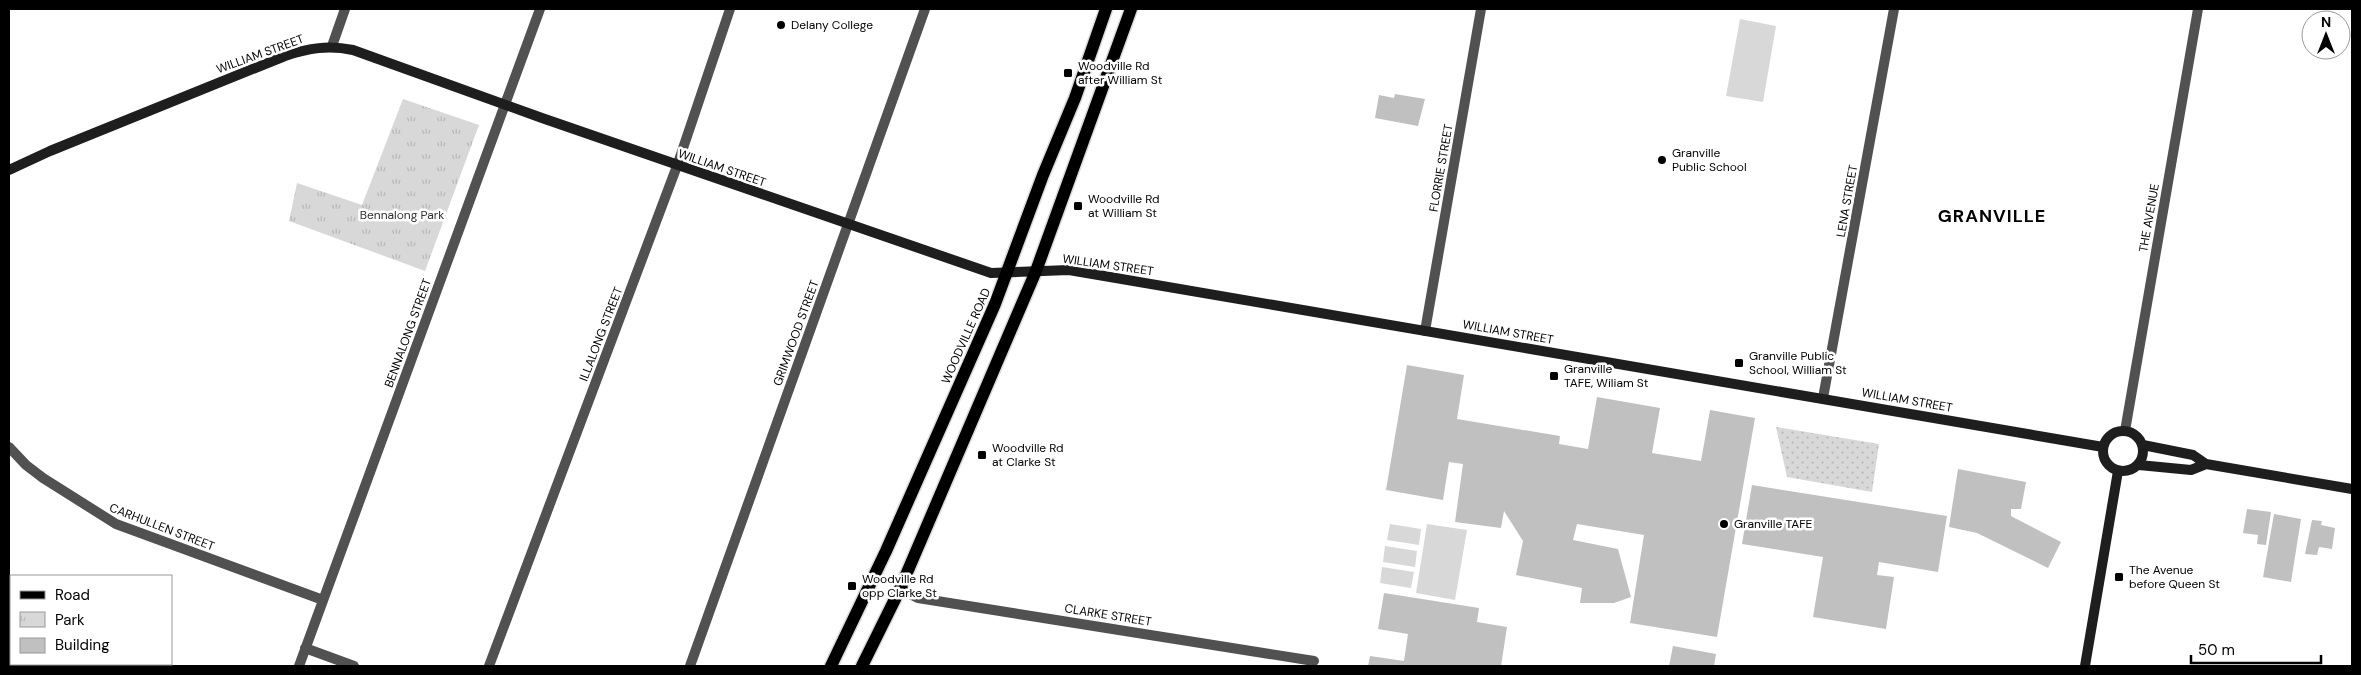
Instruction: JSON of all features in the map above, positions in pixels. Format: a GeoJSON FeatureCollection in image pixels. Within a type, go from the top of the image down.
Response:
{"type":"FeatureCollection","features":[{"type":"Feature","properties":{"kind":"main road","name":"WOODVILLE ROAD"},"geometry":{"type":"LineString","coordinates":[[830,666],[886,551],[1008,274],[1043,174],[1075,98],[1106,9]]}},
{"type":"Feature","properties":{"kind":"main road"},"geometry":{"type":"LineString","coordinates":[[862,666],[900,589],[1036,272],[1131,9]]}},
{"type":"Feature","properties":{"kind":"street"},"geometry":{"type":"LineString","coordinates":[[332,46],[345,9]]}},
{"type":"Feature","properties":{"kind":"street","name":"BENNALONG STREET"},"geometry":{"type":"LineString","coordinates":[[299,666],[540,9]]}},
{"type":"Feature","properties":{"kind":"street","name":"ILLALONG STREET"},"geometry":{"type":"LineString","coordinates":[[489,666],[677,166],[730,9]]}},
{"type":"Feature","properties":{"kind":"street","name":"GRIMWOOD STREET"},"geometry":{"type":"LineString","coordinates":[[690,666],[925,9]]}},
{"type":"Feature","properties":{"kind":"street","name":"FLORRIE STREET"},"geometry":{"type":"LineString","coordinates":[[1425,331],[1481,9]]}},
{"type":"Feature","properties":{"kind":"street","name":"LENA STREET"},"geometry":{"type":"LineString","coordinates":[[1823,398],[1894,9]]}},
{"type":"Feature","properties":{"kind":"street","name":"THE AVENUE"},"geometry":{"type":"LineString","coordinates":[[2125,431],[2198,9]]}},
{"type":"Feature","properties":{"kind":"street","name":"WILLIAM STREET"},"geometry":{"type":"LineString","coordinates":[[9,170],[50,151],[285,56],[319,46],[332,46],[353,50],[677,166],[991,273],[1008,274],[1069,270],[2103,447]]}},
{"type":"Feature","properties":{"kind":"street"},"geometry":{"type":"LineString","coordinates":[[2139,465],[2144,452],[2143,445],[2138,437],[2125,431],[2114,433],[2103,447],[2104,459],[2118,471],[2126,472],[2139,465],[2191,470],[2206,464]]}},
{"type":"Feature","properties":{"kind":"street"},"geometry":{"type":"LineString","coordinates":[[2143,445],[2193,455],[2206,464],[2352,489]]}},
{"type":"Feature","properties":{"kind":"street","name":"CARHULLEN STREET"},"geometry":{"type":"LineString","coordinates":[[9,448],[43,478],[116,524],[323,600]]}},
{"type":"Feature","properties":{"kind":"street"},"geometry":{"type":"LineString","coordinates":[[2085,666],[2118,471]]}},
{"type":"Feature","properties":{"kind":"street","name":"CLARKE STREET"},"geometry":{"type":"LineString","coordinates":[[900,589],[918,598],[1314,661]]}},
{"type":"Feature","properties":{"kind":"street"},"geometry":{"type":"LineString","coordinates":[[305,648],[354,666]]}},
{"type":"Feature","properties":{"kind":"green space"},"geometry":{"type":"Polygon","coordinates":[[[1740,19],[1776,26],[1763,102],[1726,96],[1740,19]]]}},
{"type":"Feature","properties":{"kind":"green space","name":"Bennalong Park"},"geometry":{"type":"Polygon","coordinates":[[[403,99],[479,125],[425,271],[289,221],[297,183],[362,205],[403,99]]]}},
{"type":"Feature","properties":{"kind":"green space"},"geometry":{"type":"Polygon","coordinates":[[[1776,427],[1879,444],[1872,492],[1787,477],[1776,427]]]}},
{"type":"Feature","properties":{"kind":"green space"},"geometry":{"type":"Polygon","coordinates":[[[1390,524],[1421,529],[1419,545],[1387,540],[1390,524]]]}},
{"type":"Feature","properties":{"kind":"green space"},"geometry":{"type":"Polygon","coordinates":[[[1427,524],[1467,530],[1455,600],[1416,593],[1427,524]]]}},
{"type":"Feature","properties":{"kind":"green space"},"geometry":{"type":"Polygon","coordinates":[[[1385,546],[1417,551],[1415,567],[1383,562],[1385,546]]]}},
{"type":"Feature","properties":{"kind":"green space"},"geometry":{"type":"Polygon","coordinates":[[[1382,567],[1414,572],[1411,588],[1380,583],[1382,567]]]}},
{"type":"Feature","properties":{"kind":"building"},"geometry":{"type":"Polygon","coordinates":[[[1395,94],[1425,99],[1418,126],[1375,118],[1379,95],[1394,98],[1395,94]]]}},
{"type":"Feature","properties":{"kind":"building"},"geometry":{"type":"Polygon","coordinates":[[[1407,365],[1464,375],[1457,419],[1560,436],[1559,444],[1588,449],[1597,397],[1660,408],[1652,453],[1701,461],[1710,410],[1755,418],[1717,637],[1630,623],[1644,535],[1577,524],[1573,540],[1618,549],[1631,597],[1614,603],[1580,603],[1582,588],[1516,575],[1523,541],[1504,511],[1501,528],[1455,522],[1463,464],[1449,462],[1443,500],[1386,490],[1407,365]]]}},
{"type":"Feature","properties":{"kind":"building"},"geometry":{"type":"Polygon","coordinates":[[[1958,469],[2026,482],[2021,509],[2011,509],[2011,516],[2061,542],[2048,568],[1977,533],[1949,527],[1958,469]]]}},
{"type":"Feature","properties":{"kind":"building"},"geometry":{"type":"Polygon","coordinates":[[[1752,485],[1947,516],[1938,572],[1879,562],[1877,575],[1894,577],[1886,629],[1813,617],[1823,557],[1742,544],[1752,485]]]}},
{"type":"Feature","properties":{"kind":"building"},"geometry":{"type":"Polygon","coordinates":[[[2247,509],[2271,512],[2266,545],[2257,544],[2258,535],[2243,533],[2247,509]]]}},
{"type":"Feature","properties":{"kind":"building"},"geometry":{"type":"Polygon","coordinates":[[[2274,514],[2301,519],[2291,582],[2263,577],[2274,514]]]}},
{"type":"Feature","properties":{"kind":"building"},"geometry":{"type":"Polygon","coordinates":[[[2312,520],[2322,521],[2321,525],[2335,528],[2332,549],[2319,547],[2317,555],[2305,554],[2312,520]]]}},
{"type":"Feature","properties":{"kind":"building"},"geometry":{"type":"Polygon","coordinates":[[[1384,593],[1479,608],[1477,622],[1507,627],[1501,666],[1368,666],[1370,656],[1404,661],[1408,634],[1378,629],[1384,593]]]}},
{"type":"Feature","properties":{"kind":"building"},"geometry":{"type":"Polygon","coordinates":[[[1673,646],[1716,654],[1714,666],[1669,666],[1673,646]]]}},
{"type":"Feature","properties":{"kind":"place","name":"Delany College"},"geometry":{"type":"Point","coordinates":[781,25]}},
{"type":"Feature","properties":{"kind":"place","name":"Woodville Rd after William St"},"geometry":{"type":"Point","coordinates":[1068,73]}},
{"type":"Feature","properties":{"kind":"place","name":"Granville Public School"},"geometry":{"type":"Point","coordinates":[1662,160]}},
{"type":"Feature","properties":{"kind":"place","name":"Woodville Rd at William St"},"geometry":{"type":"Point","coordinates":[1078,206]}},
{"type":"Feature","properties":{"kind":"place","name":"Granville Public School, William St"},"geometry":{"type":"Point","coordinates":[1739,363]}},
{"type":"Feature","properties":{"kind":"place","name":"Granville TAFE, Wiliam St"},"geometry":{"type":"Point","coordinates":[1554,376]}},
{"type":"Feature","properties":{"kind":"place","name":"Woodville Rd at Clarke St"},"geometry":{"type":"Point","coordinates":[982,455]}},
{"type":"Feature","properties":{"kind":"place","name":"Granville TAFE"},"geometry":{"type":"Point","coordinates":[1724,524]}},
{"type":"Feature","properties":{"kind":"place","name":"The Avenue before Queen St"},"geometry":{"type":"Point","coordinates":[2119,577]}},
{"type":"Feature","properties":{"kind":"place","name":"Woodville Rd opp Clarke St"},"geometry":{"type":"Point","coordinates":[852,586]}},
{"type":"Feature","properties":{"kind":"district","name":"GRANVILLE"},"geometry":{"type":"Point","coordinates":[1992,216]}}]}
